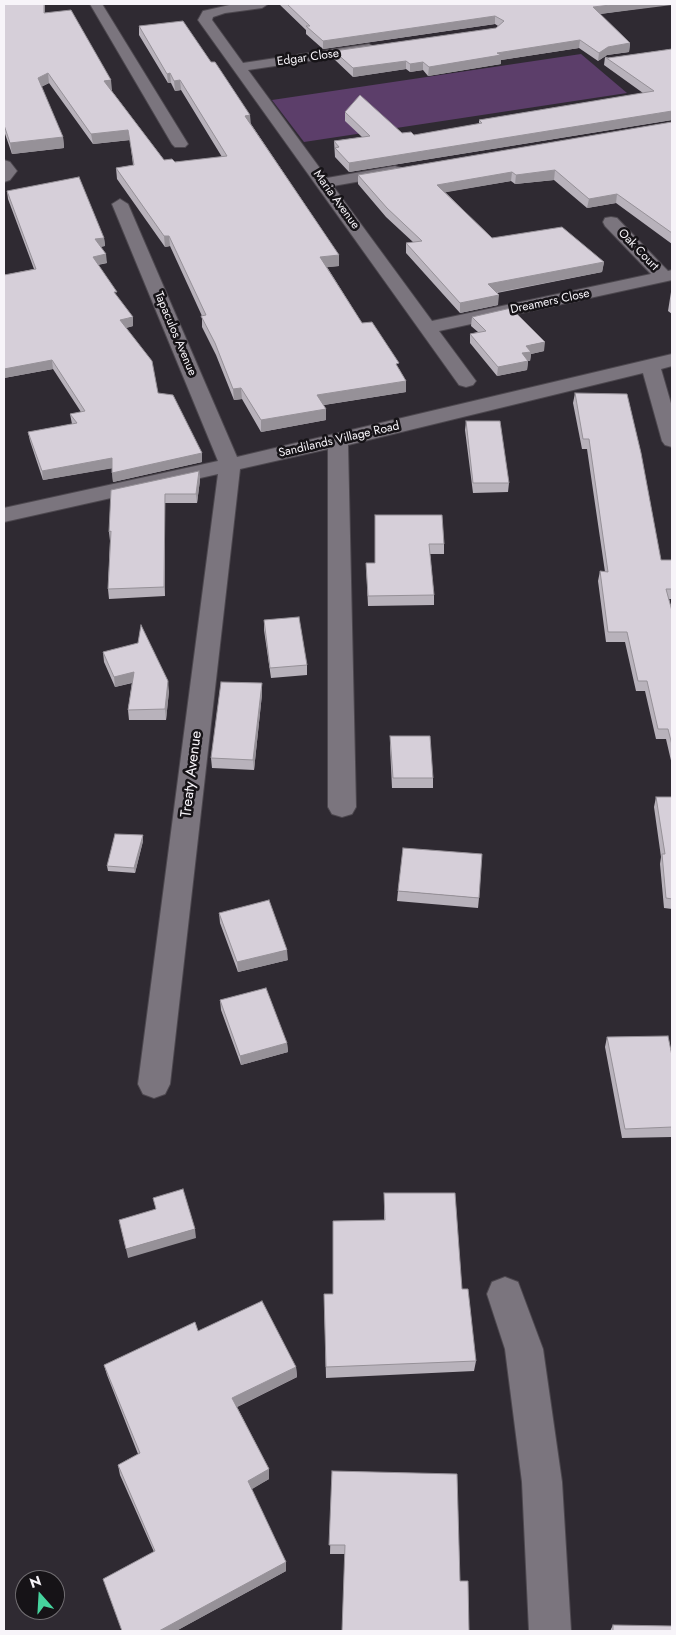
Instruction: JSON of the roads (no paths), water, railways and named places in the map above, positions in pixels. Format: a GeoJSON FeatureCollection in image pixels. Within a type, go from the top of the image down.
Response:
{"type":"FeatureCollection","features":[{"type":"Feature","properties":{"kind":"street"},"geometry":{"type":"LineString","coordinates":[[96,4],[180,144]]}},
{"type":"Feature","properties":{"kind":"street","name":"Maria Avenue"},"geometry":{"type":"LineString","coordinates":[[262,4],[223,9],[208,14],[205,20],[466,381]]}},
{"type":"Feature","properties":{"kind":"street","name":"Edgar Close"},"geometry":{"type":"LineString","coordinates":[[240,68],[387,46]]}},
{"type":"Feature","properties":{"kind":"street"},"geometry":{"type":"LineString","coordinates":[[4,165],[9,170],[4,176]]}},
{"type":"Feature","properties":{"kind":"street"},"geometry":{"type":"LineString","coordinates":[[324,183],[411,169]]}},
{"type":"Feature","properties":{"kind":"street","name":"Tapaculos Avenue"},"geometry":{"type":"LineString","coordinates":[[120,204],[230,464]]}},
{"type":"Feature","properties":{"kind":"street","name":"Oak Court"},"geometry":{"type":"LineString","coordinates":[[611,222],[668,276]]}},
{"type":"Feature","properties":{"kind":"street","name":"Dreamers Close"},"geometry":{"type":"LineString","coordinates":[[428,328],[668,276]]}},
{"type":"Feature","properties":{"kind":"street","name":"Sandilands Village Road"},"geometry":{"type":"LineString","coordinates":[[4,514],[338,441],[672,360]]}},
{"type":"Feature","properties":{"kind":"street"},"geometry":{"type":"LineString","coordinates":[[650,365],[672,442]]}},
{"type":"Feature","properties":{"kind":"street"},"geometry":{"type":"LineString","coordinates":[[338,441],[342,807]]}},
{"type":"Feature","properties":{"kind":"street","name":"Treaty Avenue"},"geometry":{"type":"LineString","coordinates":[[154,1084],[230,464]]}},
{"type":"Feature","properties":{"kind":"street"},"geometry":{"type":"LineString","coordinates":[[505,1294],[524,1349],[542,1482],[550,1631]]}}]}
